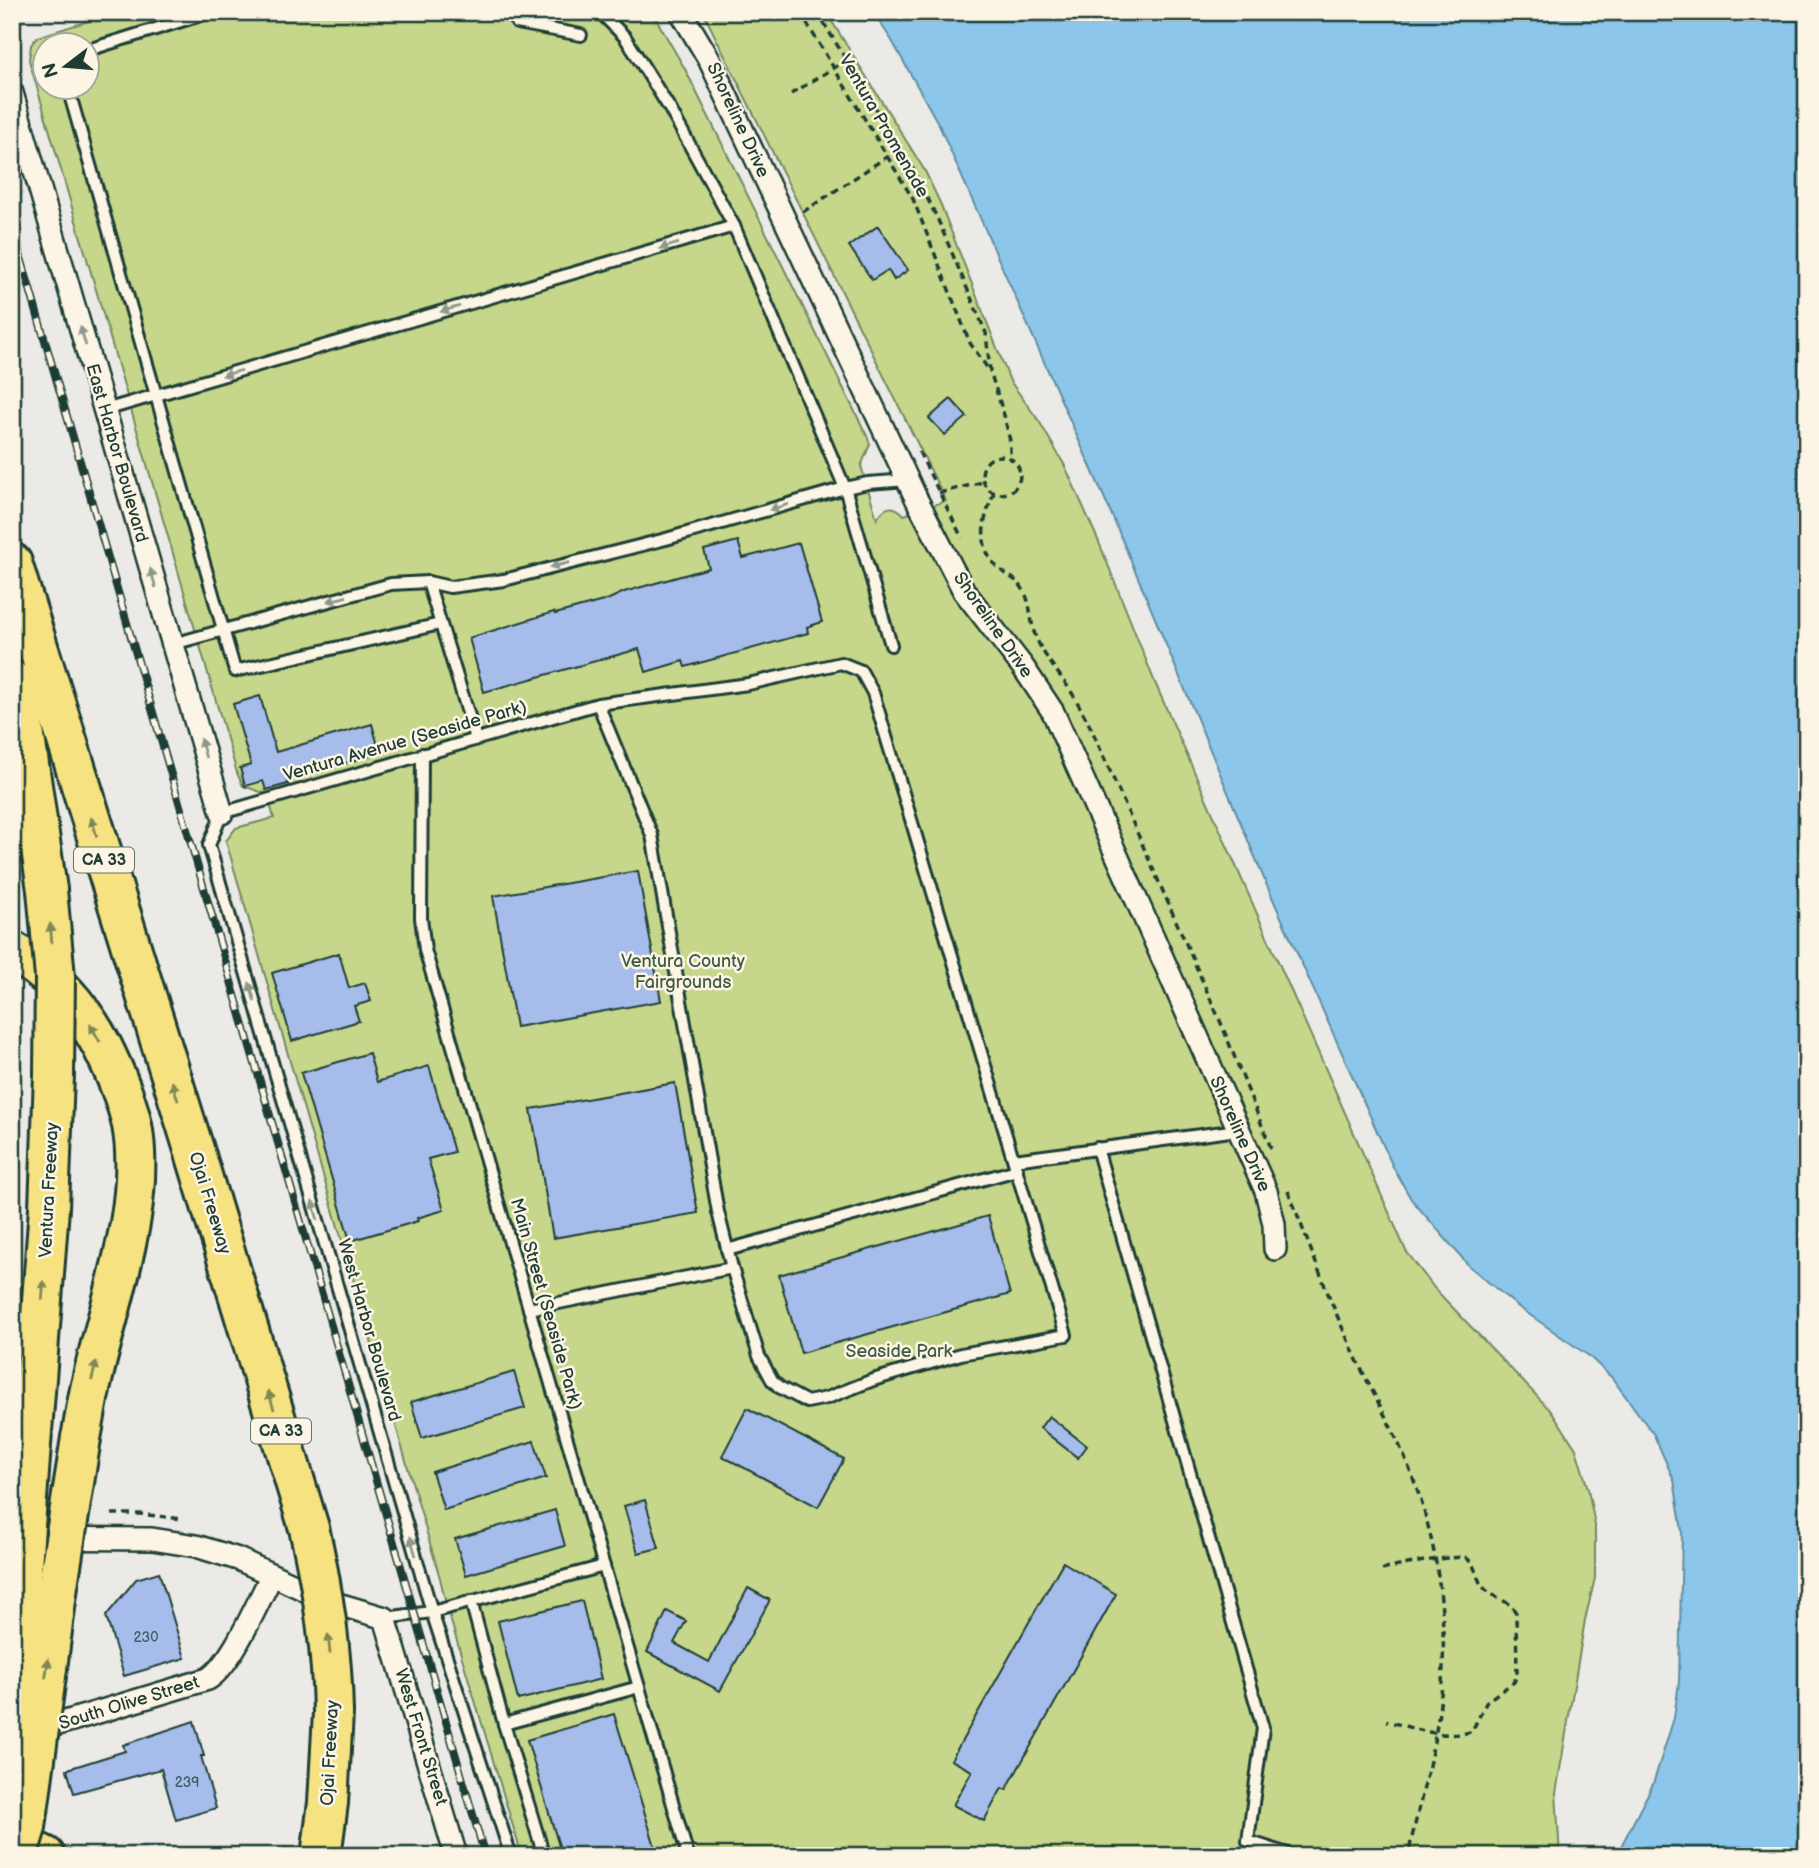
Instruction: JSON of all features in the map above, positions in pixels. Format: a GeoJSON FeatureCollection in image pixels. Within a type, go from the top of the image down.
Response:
{"type":"FeatureCollection","features":[{"type":"Feature","properties":{"kind":"highway","name":"Ojai Freeway"},"geometry":{"type":"LineString","coordinates":[[12,563],[309,1528],[322,1584],[333,1713],[328,1803],[321,1856]]}},
{"type":"Feature","properties":{"kind":"highway","name":"Ventura Freeway"},"geometry":{"type":"LineString","coordinates":[[12,681],[23,723],[47,890],[55,977],[49,1209],[12,1702]]}},
{"type":"Feature","properties":{"kind":"highway"},"geometry":{"type":"LineString","coordinates":[[12,950],[67,994],[92,1027],[114,1070],[132,1125],[134,1173],[130,1217],[120,1273],[92,1381],[81,1438],[58,1585],[26,1827],[17,1856]]}},
{"type":"Feature","properties":{"kind":"highway"},"geometry":{"type":"LineString","coordinates":[[12,1841],[45,1856]]}},
{"type":"Feature","properties":{"kind":"street","name":"Shoreline Drive"},"geometry":{"type":"LineString","coordinates":[[681,12],[709,59],[908,480],[964,591],[1023,667],[1053,712],[1271,1208],[1275,1250]]}},
{"type":"Feature","properties":{"kind":"street","name":"East Harbor Boulevard"},"geometry":{"type":"LineString","coordinates":[[12,93],[222,813]]}},
{"type":"Feature","properties":{"kind":"street"},"geometry":{"type":"LineString","coordinates":[[12,1538],[140,1539],[174,1542],[217,1551],[331,1602],[385,1618]]}},
{"type":"Feature","properties":{"kind":"street","name":"South Olive Street"},"geometry":{"type":"LineString","coordinates":[[12,1738],[208,1679],[227,1659],[272,1575]]}},
{"type":"Feature","properties":{"kind":"street","name":"West Front Street"},"geometry":{"type":"LineString","coordinates":[[385,1618],[456,1856]]}},
{"type":"Feature","properties":{"kind":"lane"},"geometry":{"type":"LineString","coordinates":[[102,46],[211,12]]}},
{"type":"Feature","properties":{"kind":"lane"},"geometry":{"type":"LineString","coordinates":[[514,12],[517,23],[581,35]]}},
{"type":"Feature","properties":{"kind":"lane"},"geometry":{"type":"LineString","coordinates":[[600,12],[625,37],[645,68],[734,226],[845,488],[891,645]]}},
{"type":"Feature","properties":{"kind":"lane"},"geometry":{"type":"LineString","coordinates":[[72,102],[235,671],[440,624]]}},
{"type":"Feature","properties":{"kind":"lane"},"geometry":{"type":"LineString","coordinates":[[104,410],[734,226]]}},
{"type":"Feature","properties":{"kind":"lane"},"geometry":{"type":"LineString","coordinates":[[173,644],[391,584],[428,583],[450,587],[504,580],[653,543],[845,488],[908,480]]}},
{"type":"Feature","properties":{"kind":"lane"},"geometry":{"type":"LineString","coordinates":[[428,583],[476,739]]}},
{"type":"Feature","properties":{"kind":"lane","name":"Ventura Avenue (Seaside Park)"},"geometry":{"type":"LineString","coordinates":[[222,813],[598,704],[748,684],[841,663],[861,671],[873,692],[1016,1165]]}},
{"type":"Feature","properties":{"kind":"lane"},"geometry":{"type":"LineString","coordinates":[[598,704],[652,835],[718,1212],[759,1356],[779,1387],[807,1402],[827,1398],[873,1380],[961,1354],[1066,1335],[1016,1165]]}},
{"type":"Feature","properties":{"kind":"lane","name":"Main Street (Seaside Park)"},"geometry":{"type":"LineString","coordinates":[[422,754],[421,918],[425,950],[688,1856]]}},
{"type":"Feature","properties":{"kind":"lane","name":"West Harbor Boulevard"},"geometry":{"type":"LineString","coordinates":[[222,813],[209,845],[432,1612],[511,1856]]}},
{"type":"Feature","properties":{"kind":"lane"},"geometry":{"type":"LineString","coordinates":[[727,1250],[1016,1165],[1097,1148],[1238,1130]]}},
{"type":"Feature","properties":{"kind":"lane"},"geometry":{"type":"LineString","coordinates":[[1097,1148],[1264,1728],[1248,1840],[1294,1856]]}},
{"type":"Feature","properties":{"kind":"lane"},"geometry":{"type":"LineString","coordinates":[[529,1309],[732,1268]]}},
{"type":"Feature","properties":{"kind":"lane"},"geometry":{"type":"LineString","coordinates":[[385,1618],[432,1612],[604,1566]]}},
{"type":"Feature","properties":{"kind":"lane"},"geometry":{"type":"LineString","coordinates":[[471,1601],[504,1724],[544,1856]]}},
{"type":"Feature","properties":{"kind":"lane"},"geometry":{"type":"LineString","coordinates":[[504,1724],[639,1687]]}},
{"type":"Feature","properties":{"kind":"path","name":"Ventura Promenade"},"geometry":{"type":"LineString","coordinates":[[800,12],[913,199],[970,342],[990,371]]}},
{"type":"Feature","properties":{"kind":"path","name":"Ventura Promenade"},"geometry":{"type":"LineString","coordinates":[[817,12],[914,169],[986,333],[990,371],[1010,441],[1010,459],[1016,464],[1020,476],[1016,487],[1007,494],[995,493],[984,482]]}},
{"type":"Feature","properties":{"kind":"path"},"geometry":{"type":"LineString","coordinates":[[791,94],[848,60]]}},
{"type":"Feature","properties":{"kind":"path"},"geometry":{"type":"LineString","coordinates":[[806,222],[802,211],[888,156]]}},
{"type":"Feature","properties":{"kind":"path"},"geometry":{"type":"LineString","coordinates":[[918,451],[962,538]]}},
{"type":"Feature","properties":{"kind":"path"},"geometry":{"type":"LineString","coordinates":[[939,493],[984,482],[983,470],[990,460],[998,457],[1010,459]]}},
{"type":"Feature","properties":{"kind":"path"},"geometry":{"type":"LineString","coordinates":[[1374,1395],[1406,1462],[1426,1525],[1442,1609],[1442,1682],[1436,1732],[1408,1856]]}},
{"type":"Feature","properties":{"kind":"path"},"geometry":{"type":"LineString","coordinates":[[112,1514],[183,1519]]}},
{"type":"Feature","properties":{"kind":"path"},"geometry":{"type":"LineString","coordinates":[[1381,1570],[1434,1558],[1465,1557],[1476,1568],[1483,1588],[1513,1606],[1516,1613],[1517,1675],[1514,1682],[1487,1701],[1472,1731],[1465,1734],[1436,1732],[1386,1721]]}},
{"type":"Feature","properties":{"kind":"green space","name":"Ventura County Fairgrounds"},"geometry":{"type":"Polygon","coordinates":[[[117,12],[652,12],[685,69],[867,436],[870,444],[861,466],[877,519],[889,508],[897,509],[904,515],[946,501],[703,12],[826,12],[925,171],[1010,381],[1039,421],[1065,466],[1156,685],[1406,1251],[1435,1289],[1553,1413],[1576,1449],[1595,1525],[1595,1578],[1585,1620],[1556,1793],[1560,1856],[522,1856],[447,1608],[226,841],[236,828],[274,818],[267,794],[243,786],[41,102],[102,102],[102,32],[53,32],[117,12]]]}},
{"type":"Feature","properties":{"kind":"green space","name":"Ventura County Fairgrounds"},"geometry":{"type":"Polygon","coordinates":[[[32,44],[32,70],[29,60],[32,44]]]}},
{"type":"Feature","properties":{"kind":"water"},"geometry":{"type":"Polygon","coordinates":[[[873,12],[1807,12],[1807,1856],[1616,1856],[1653,1784],[1674,1718],[1679,1682],[1682,1531],[1674,1480],[1654,1435],[1612,1378],[1589,1356],[1517,1306],[1469,1266],[1411,1199],[1393,1167],[1268,888],[1108,506],[939,125],[873,12]]]}},
{"type":"Feature","properties":{"kind":"building"},"geometry":{"type":"Polygon","coordinates":[[[878,226],[908,270],[894,280],[888,270],[872,280],[849,246],[878,226]]]}},
{"type":"Feature","properties":{"kind":"building"},"geometry":{"type":"Polygon","coordinates":[[[951,399],[967,417],[945,435],[929,418],[951,399]]]}},
{"type":"Feature","properties":{"kind":"building"},"geometry":{"type":"Polygon","coordinates":[[[738,541],[743,558],[799,543],[822,622],[807,627],[808,633],[685,667],[683,661],[646,672],[639,649],[484,692],[469,638],[554,612],[555,614],[607,600],[624,592],[709,568],[704,550],[738,541]]]}},
{"type":"Feature","properties":{"kind":"building"},"geometry":{"type":"Polygon","coordinates":[[[260,696],[276,752],[372,724],[380,753],[287,780],[288,784],[266,790],[263,781],[245,786],[240,768],[251,765],[233,704],[260,696]]]}},
{"type":"Feature","properties":{"kind":"building"},"geometry":{"type":"Polygon","coordinates":[[[638,871],[661,1001],[516,1027],[493,896],[638,871]]]}},
{"type":"Feature","properties":{"kind":"building"},"geometry":{"type":"Polygon","coordinates":[[[339,953],[349,988],[365,983],[371,1001],[354,1006],[359,1021],[292,1041],[272,973],[339,953]]]}},
{"type":"Feature","properties":{"kind":"building"},"geometry":{"type":"Polygon","coordinates":[[[369,1053],[377,1082],[429,1066],[454,1152],[428,1159],[444,1210],[417,1218],[418,1221],[350,1241],[301,1073],[369,1053]]]}},
{"type":"Feature","properties":{"kind":"building"},"geometry":{"type":"Polygon","coordinates":[[[675,1083],[698,1213],[553,1238],[531,1109],[675,1083]]]}},
{"type":"Feature","properties":{"kind":"building"},"geometry":{"type":"Polygon","coordinates":[[[988,1216],[1010,1294],[801,1353],[779,1275],[988,1216]]]}},
{"type":"Feature","properties":{"kind":"building"},"geometry":{"type":"Polygon","coordinates":[[[514,1372],[525,1408],[422,1438],[411,1402],[514,1372]]]}},
{"type":"Feature","properties":{"kind":"building"},"geometry":{"type":"Polygon","coordinates":[[[747,1408],[844,1459],[818,1507],[722,1456],[747,1408]]]}},
{"type":"Feature","properties":{"kind":"building"},"geometry":{"type":"Polygon","coordinates":[[[1049,1416],[1087,1446],[1078,1458],[1040,1428],[1049,1416]]]}},
{"type":"Feature","properties":{"kind":"building"},"geometry":{"type":"Polygon","coordinates":[[[534,1441],[546,1478],[444,1510],[432,1472],[534,1441]]]}},
{"type":"Feature","properties":{"kind":"building"},"geometry":{"type":"Polygon","coordinates":[[[645,1500],[659,1548],[638,1553],[624,1506],[645,1500]]]}},
{"type":"Feature","properties":{"kind":"building"},"geometry":{"type":"Polygon","coordinates":[[[555,1510],[565,1546],[466,1575],[455,1539],[555,1510]]]}},
{"type":"Feature","properties":{"kind":"building"},"geometry":{"type":"Polygon","coordinates":[[[1063,1562],[1116,1594],[1006,1790],[1002,1788],[984,1821],[953,1805],[972,1771],[951,1760],[1063,1562]]]}},
{"type":"Feature","properties":{"kind":"building"},"geometry":{"type":"Polygon","coordinates":[[[159,1572],[185,1658],[124,1676],[106,1616],[136,1579],[159,1572]]]}},
{"type":"Feature","properties":{"kind":"building"},"geometry":{"type":"Polygon","coordinates":[[[748,1588],[770,1600],[720,1691],[647,1652],[667,1611],[686,1621],[674,1643],[709,1662],[748,1588]]]}},
{"type":"Feature","properties":{"kind":"building"},"geometry":{"type":"Polygon","coordinates":[[[582,1601],[601,1679],[518,1700],[498,1621],[582,1601]]]}},
{"type":"Feature","properties":{"kind":"building"},"geometry":{"type":"Polygon","coordinates":[[[614,1714],[658,1856],[562,1856],[527,1740],[614,1714]]]}},
{"type":"Feature","properties":{"kind":"building"},"geometry":{"type":"Polygon","coordinates":[[[194,1721],[216,1808],[176,1820],[161,1769],[74,1793],[67,1770],[125,1751],[123,1745],[194,1721]]]}},
{"type":"Feature","properties":{"kind":"railway"},"geometry":{"type":"LineString","coordinates":[[12,227],[485,1856]]}},
{"type":"Feature","properties":{"kind":"park label","name":"Seaside Park"},"geometry":{"type":"Point","coordinates":[899,1351]}}]}
